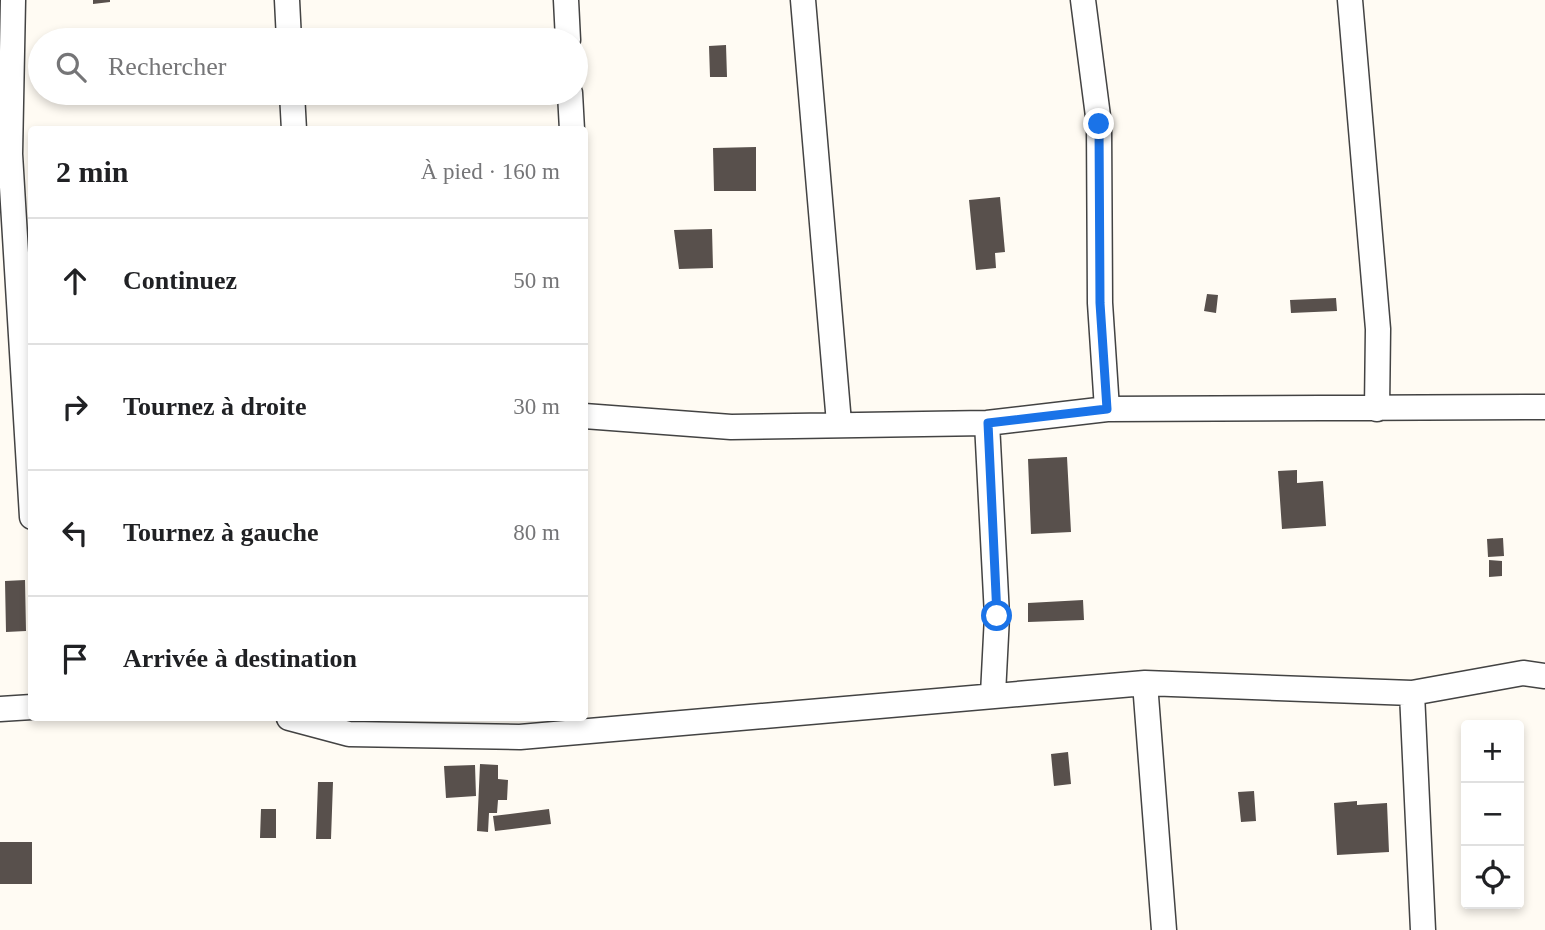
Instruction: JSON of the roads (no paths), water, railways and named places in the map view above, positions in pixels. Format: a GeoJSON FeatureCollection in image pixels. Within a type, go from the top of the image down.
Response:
{"type":"FeatureCollection","features":[{"type":"Feature","properties":{"kind":"street"},"geometry":{"type":"LineString","coordinates":[[13,0],[10,154],[28,451]]}},
{"type":"Feature","properties":{"kind":"street"},"geometry":{"type":"LineString","coordinates":[[287,0],[288,28]]}},
{"type":"Feature","properties":{"kind":"street"},"geometry":{"type":"LineString","coordinates":[[566,0],[567,28]]}},
{"type":"Feature","properties":{"kind":"street"},"geometry":{"type":"LineString","coordinates":[[803,0],[839,423]]}},
{"type":"Feature","properties":{"kind":"street"},"geometry":{"type":"LineString","coordinates":[[1083,0],[1099,124],[1100,303],[1107,409]]}},
{"type":"Feature","properties":{"kind":"street"},"geometry":{"type":"LineString","coordinates":[[1350,0],[1378,329],[1377,409]]}},
{"type":"Feature","properties":{"kind":"street"},"geometry":{"type":"LineString","coordinates":[[293,105],[294,126]]}},
{"type":"Feature","properties":{"kind":"street"},"geometry":{"type":"LineString","coordinates":[[571,105],[572,126]]}},
{"type":"Feature","properties":{"kind":"street"},"geometry":{"type":"LineString","coordinates":[[588,416],[731,427],[839,423],[988,423],[1107,409],[1545,407]]}},
{"type":"Feature","properties":{"kind":"street"},"geometry":{"type":"LineString","coordinates":[[988,423],[997,616],[993,694]]}},
{"type":"Feature","properties":{"kind":"street"},"geometry":{"type":"LineString","coordinates":[[305,721],[349,734],[520,737],[993,694],[1145,683],[1412,693],[1523,673],[1545,676]]}},
{"type":"Feature","properties":{"kind":"street"},"geometry":{"type":"LineString","coordinates":[[1145,683],[1164,930]]}},
{"type":"Feature","properties":{"kind":"street"},"geometry":{"type":"LineString","coordinates":[[1412,693],[1423,930]]}},
{"type":"Feature","properties":{"kind":"street"},"geometry":{"type":"LineString","coordinates":[[0,709],[28,708]]}}]}
